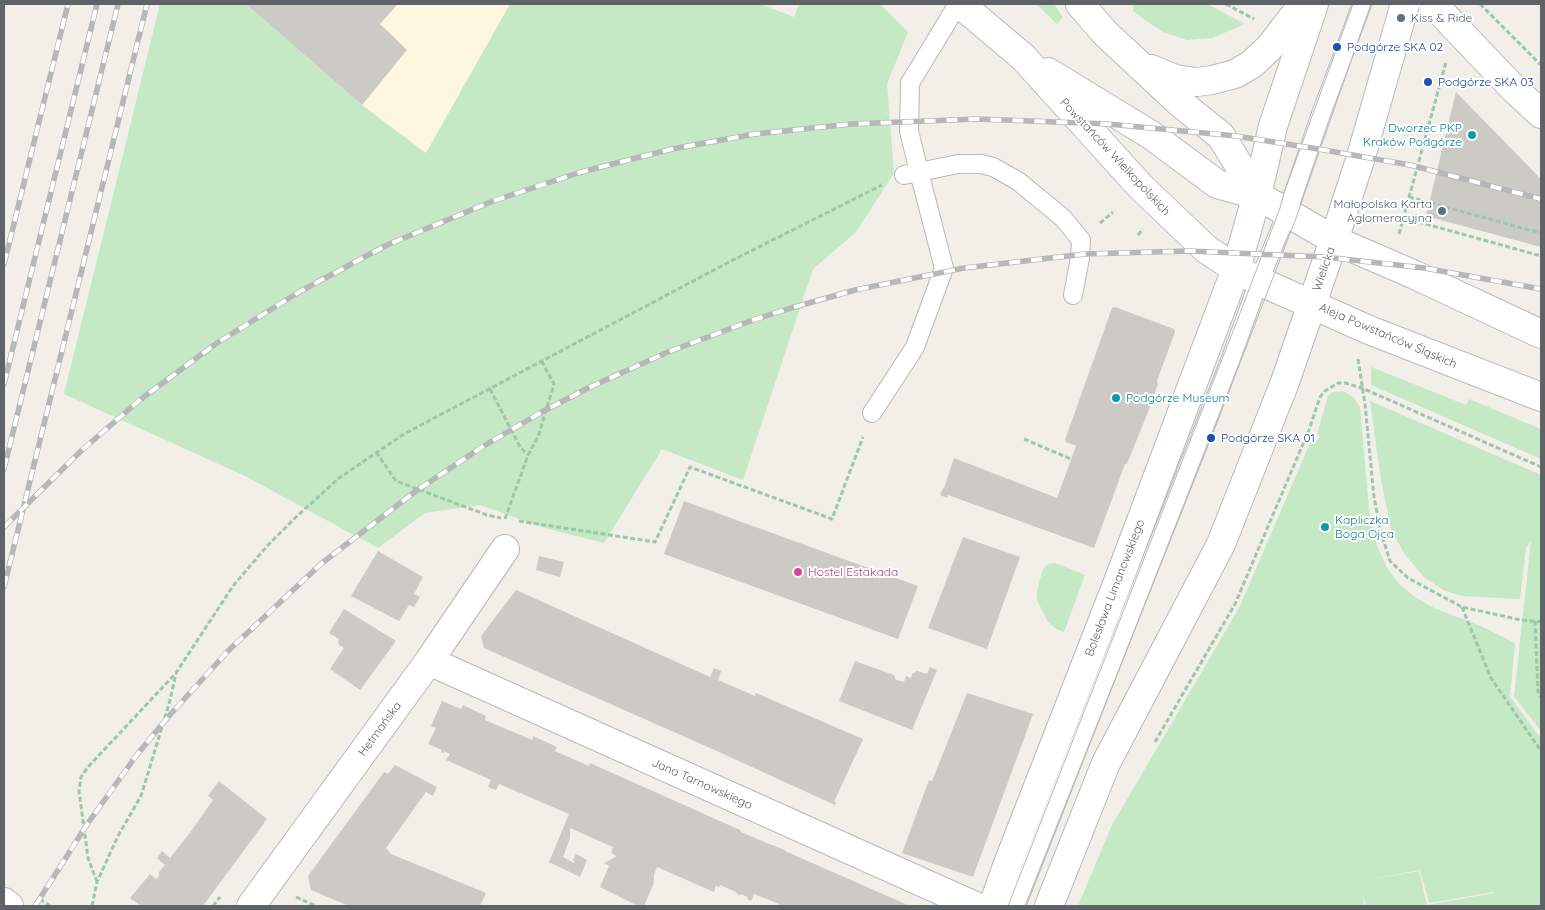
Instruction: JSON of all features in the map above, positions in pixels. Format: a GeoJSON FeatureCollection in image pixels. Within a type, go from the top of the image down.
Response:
{"type":"FeatureCollection","features":[{"type":"Feature","properties":{"kind":"street","name":"Powstańców Wielkopolskich"},"geometry":{"type":"LineString","coordinates":[[959,4],[1023,57],[1140,186],[1206,249],[1248,275]]}},
{"type":"Feature","properties":{"kind":"street","name":"Powstańców Wielkopolskich"},"geometry":{"type":"LineString","coordinates":[[1080,4],[1105,32],[1179,102],[1221,136],[1258,195]]}},
{"type":"Feature","properties":{"kind":"street","name":"Powstańców Wielkopolskich"},"geometry":{"type":"LineString","coordinates":[[1136,60],[1156,72],[1186,81],[1197,82],[1226,77],[1243,69],[1260,56],[1303,4]]}},
{"type":"Feature","properties":{"kind":"street"},"geometry":{"type":"LineString","coordinates":[[1248,275],[1258,195],[1273,126],[1314,4]]}},
{"type":"Feature","properties":{"kind":"street","name":"Wielicka"},"geometry":{"type":"LineString","coordinates":[[1312,304],[1360,160],[1405,4]]}},
{"type":"Feature","properties":{"kind":"street"},"geometry":{"type":"LineString","coordinates":[[1433,4],[1513,88],[1541,114]]}},
{"type":"Feature","properties":{"kind":"street","name":"Powstańców Wielkopolskich"},"geometry":{"type":"LineString","coordinates":[[1023,57],[1151,135],[1217,184],[1258,195],[1334,240]]}},
{"type":"Feature","properties":{"kind":"street"},"geometry":{"type":"LineString","coordinates":[[1334,240],[1415,275],[1541,334]]}},
{"type":"Feature","properties":{"kind":"street","name":"Aleja Powstańców Śląskich"},"geometry":{"type":"LineString","coordinates":[[1248,275],[1369,330],[1541,397]]}},
{"type":"Feature","properties":{"kind":"street","name":"Bolesława Limanowskiego"},"geometry":{"type":"LineString","coordinates":[[993,906],[1119,579],[1248,275]]}},
{"type":"Feature","properties":{"kind":"street"},"geometry":{"type":"LineString","coordinates":[[1050,906],[1106,763],[1221,544],[1285,382],[1312,304]]}},
{"type":"Feature","properties":{"kind":"street","name":"Hetmańska"},"geometry":{"type":"LineString","coordinates":[[258,904],[429,661],[504,538]]}},
{"type":"Feature","properties":{"kind":"street","name":"Jana Tarnowskiego"},"geometry":{"type":"LineString","coordinates":[[429,661],[975,906]]}},
{"type":"Feature","properties":{"kind":"street"},"geometry":{"type":"LineString","coordinates":[[4,902],[9,906]]}},
{"type":"Feature","properties":{"kind":"lane"},"geometry":{"type":"LineString","coordinates":[[872,413],[915,347],[944,268],[912,173],[909,131],[910,83],[959,4]]}},
{"type":"Feature","properties":{"kind":"lane"},"geometry":{"type":"LineString","coordinates":[[1016,906],[1230,361],[1248,275],[1287,213],[1311,141],[1362,4]]}},
{"type":"Feature","properties":{"kind":"lane"},"geometry":{"type":"LineString","coordinates":[[912,173],[958,164],[981,164],[993,167],[1018,181],[1063,218],[1081,240],[1080,258],[1073,295]]}},
{"type":"Feature","properties":{"kind":"path"},"geometry":{"type":"LineString","coordinates":[[1226,4],[1249,16]]}},
{"type":"Feature","properties":{"kind":"path"},"geometry":{"type":"LineString","coordinates":[[1480,4],[1541,65]]}},
{"type":"Feature","properties":{"kind":"path"},"geometry":{"type":"LineString","coordinates":[[1399,236],[1446,61]]}},
{"type":"Feature","properties":{"kind":"path"},"geometry":{"type":"LineString","coordinates":[[97,882],[88,858],[79,791],[81,777],[176,673],[233,586],[268,545],[339,478],[404,434],[733,260],[912,173]]}},
{"type":"Feature","properties":{"kind":"path"},"geometry":{"type":"LineString","coordinates":[[1409,198],[1541,233]]}},
{"type":"Feature","properties":{"kind":"path"},"geometry":{"type":"LineString","coordinates":[[1097,226],[1113,212]]}},
{"type":"Feature","properties":{"kind":"path"},"geometry":{"type":"LineString","coordinates":[[1404,218],[1541,256]]}},
{"type":"Feature","properties":{"kind":"path"},"geometry":{"type":"LineString","coordinates":[[1358,359],[1374,497],[1380,533],[1390,561],[1408,578],[1462,607],[1521,620],[1541,622]]}},
{"type":"Feature","properties":{"kind":"path"},"geometry":{"type":"LineString","coordinates":[[504,538],[505,518],[528,455],[538,437],[554,384],[542,362]]}},
{"type":"Feature","properties":{"kind":"path"},"geometry":{"type":"LineString","coordinates":[[1309,430],[1320,397],[1325,391],[1338,383],[1345,383],[1362,388],[1541,466]]}},
{"type":"Feature","properties":{"kind":"path"},"geometry":{"type":"LineString","coordinates":[[490,389],[520,446],[528,455]]}},
{"type":"Feature","properties":{"kind":"path"},"geometry":{"type":"LineString","coordinates":[[376,452],[396,481],[487,515],[655,542],[690,467],[832,519],[872,413]]}},
{"type":"Feature","properties":{"kind":"path"},"geometry":{"type":"LineString","coordinates":[[1024,440],[1071,459]]}},
{"type":"Feature","properties":{"kind":"path"},"geometry":{"type":"LineString","coordinates":[[1462,607],[1491,678],[1541,751]]}},
{"type":"Feature","properties":{"kind":"path"},"geometry":{"type":"LineString","coordinates":[[1535,621],[1538,692],[1541,697]]}},
{"type":"Feature","properties":{"kind":"path"},"geometry":{"type":"LineString","coordinates":[[1536,660],[1541,662]]}},
{"type":"Feature","properties":{"kind":"path"},"geometry":{"type":"LineString","coordinates":[[92,906],[97,882],[118,836],[141,796],[176,673]]}},
{"type":"Feature","properties":{"kind":"path"},"geometry":{"type":"LineString","coordinates":[[293,895],[316,906]]}},
{"type":"Feature","properties":{"kind":"shaded area"},"geometry":{"type":"Polygon","coordinates":[[[246,4],[510,4],[426,153],[362,105],[246,4]]]}},
{"type":"Feature","properties":{"kind":"green space"},"geometry":{"type":"Polygon","coordinates":[[[160,4],[246,4],[362,105],[426,153],[510,4],[760,4],[794,17],[799,4],[880,4],[908,32],[887,84],[894,173],[856,232],[813,269],[743,480],[662,449],[604,543],[545,528],[480,505],[425,513],[378,548],[245,476],[64,394],[160,4]]]}},
{"type":"Feature","properties":{"kind":"green space"},"geometry":{"type":"Polygon","coordinates":[[[1036,4],[1054,4],[1063,17],[1057,24],[1036,4]]]}},
{"type":"Feature","properties":{"kind":"green space"},"geometry":{"type":"Polygon","coordinates":[[[1133,4],[1207,4],[1245,24],[1212,38],[1187,40],[1163,32],[1148,22],[1133,11],[1133,4]]]}},
{"type":"Feature","properties":{"kind":"green space"},"geometry":{"type":"Polygon","coordinates":[[[1371,367],[1466,405],[1469,399],[1541,429],[1541,459],[1371,385],[1371,367]]]}},
{"type":"Feature","properties":{"kind":"green space"},"geometry":{"type":"Polygon","coordinates":[[[1343,391],[1353,397],[1360,407],[1369,509],[1376,543],[1387,568],[1400,585],[1415,597],[1434,608],[1483,627],[1515,643],[1510,697],[1541,738],[1541,906],[1366,906],[1363,894],[1364,906],[1078,906],[1112,825],[1239,608],[1310,443],[1316,442],[1320,437],[1317,434],[1328,396],[1333,392],[1343,391]],[[1420,870],[1361,881],[1419,871],[1427,905],[1494,893],[1496,899],[1494,892],[1429,903],[1420,870]]]}},
{"type":"Feature","properties":{"kind":"green space"},"geometry":{"type":"Polygon","coordinates":[[[1370,401],[1541,475],[1541,731],[1514,696],[1531,541],[1526,548],[1520,599],[1461,596],[1443,590],[1424,577],[1406,556],[1391,530],[1381,480],[1370,401]]]}},
{"type":"Feature","properties":{"kind":"green space"},"geometry":{"type":"Polygon","coordinates":[[[1055,563],[1085,575],[1064,632],[1056,629],[1048,622],[1037,600],[1037,590],[1043,569],[1048,564],[1055,563]]]}},
{"type":"Feature","properties":{"kind":"building"},"geometry":{"type":"Polygon","coordinates":[[[246,4],[398,4],[380,24],[407,50],[362,105],[246,4]]]}},
{"type":"Feature","properties":{"kind":"building","name":"Dworzec PKP Kraków Podgórze"},"geometry":{"type":"Polygon","coordinates":[[[1456,92],[1541,179],[1541,247],[1426,216],[1456,92]]]}},
{"type":"Feature","properties":{"kind":"building"},"geometry":{"type":"Polygon","coordinates":[[[1115,307],[1174,329],[1175,332],[1148,412],[1127,464],[1125,464],[1094,548],[948,495],[947,498],[940,495],[954,458],[1057,498],[1076,446],[1065,440],[1112,308],[1115,307]]]}},
{"type":"Feature","properties":{"kind":"building"},"geometry":{"type":"Polygon","coordinates":[[[684,501],[918,586],[898,639],[664,554],[684,501]]]}},
{"type":"Feature","properties":{"kind":"building"},"geometry":{"type":"Polygon","coordinates":[[[963,537],[1020,557],[987,649],[928,628],[963,537]]]}},
{"type":"Feature","properties":{"kind":"building"},"geometry":{"type":"Polygon","coordinates":[[[378,551],[423,577],[414,594],[420,597],[414,607],[409,605],[399,621],[351,596],[378,551]]]}},
{"type":"Feature","properties":{"kind":"building"},"geometry":{"type":"Polygon","coordinates":[[[539,556],[564,562],[560,577],[536,570],[539,556]]]}},
{"type":"Feature","properties":{"kind":"building"},"geometry":{"type":"Polygon","coordinates":[[[516,590],[710,677],[714,668],[721,671],[718,680],[755,696],[756,693],[863,739],[834,802],[836,802],[835,805],[484,648],[481,636],[516,590]]]}},
{"type":"Feature","properties":{"kind":"building"},"geometry":{"type":"Polygon","coordinates":[[[344,609],[396,641],[360,690],[330,669],[344,648],[339,645],[339,639],[329,633],[344,609]]]}},
{"type":"Feature","properties":{"kind":"building"},"geometry":{"type":"Polygon","coordinates":[[[855,661],[894,675],[896,680],[904,682],[906,676],[911,678],[912,674],[917,671],[927,674],[930,667],[937,670],[912,730],[839,701],[855,661]]]}},
{"type":"Feature","properties":{"kind":"building"},"geometry":{"type":"Polygon","coordinates":[[[967,693],[1033,714],[973,877],[902,853],[929,780],[932,781],[967,693]]]}},
{"type":"Feature","properties":{"kind":"building"},"geometry":{"type":"Polygon","coordinates":[[[442,701],[461,709],[463,705],[486,716],[485,720],[532,740],[533,736],[557,747],[555,751],[589,766],[590,763],[910,906],[779,906],[779,904],[754,894],[751,901],[747,899],[748,897],[740,894],[739,896],[736,892],[720,885],[719,887],[716,886],[714,892],[657,867],[654,883],[644,906],[638,906],[600,887],[609,866],[604,863],[617,856],[611,853],[613,847],[570,828],[570,838],[563,857],[574,863],[573,860],[576,854],[587,860],[580,877],[549,862],[569,814],[499,784],[496,790],[488,787],[491,780],[446,760],[450,754],[444,751],[444,753],[441,752],[442,750],[428,744],[436,728],[431,726],[442,701]]]}},
{"type":"Feature","properties":{"kind":"building"},"geometry":{"type":"Polygon","coordinates":[[[395,765],[437,787],[433,796],[426,792],[386,848],[391,854],[486,893],[480,906],[349,906],[311,890],[308,876],[384,772],[388,774],[395,765]]]}},
{"type":"Feature","properties":{"kind":"building"},"geometry":{"type":"Polygon","coordinates":[[[219,781],[267,819],[203,906],[141,906],[130,898],[150,874],[156,879],[159,876],[159,872],[165,865],[157,858],[162,851],[170,858],[213,800],[208,796],[219,781]]]}},
{"type":"Feature","properties":{"kind":"tram line"},"geometry":{"type":"LineString","coordinates":[[1008,906],[1237,321],[1280,208],[1353,4]]}},
{"type":"Feature","properties":{"kind":"tram line"},"geometry":{"type":"LineString","coordinates":[[1025,906],[1211,438],[1296,218],[1371,4]]}},
{"type":"Feature","properties":{"kind":"railway"},"geometry":{"type":"LineString","coordinates":[[4,264],[68,4]]}},
{"type":"Feature","properties":{"kind":"railway"},"geometry":{"type":"LineString","coordinates":[[4,384],[97,4]]}},
{"type":"Feature","properties":{"kind":"railway"},"geometry":{"type":"LineString","coordinates":[[4,469],[118,4]]}},
{"type":"Feature","properties":{"kind":"railway"},"geometry":{"type":"LineString","coordinates":[[4,587],[147,4]]}},
{"type":"Feature","properties":{"kind":"railway"},"geometry":{"type":"LineString","coordinates":[[4,527],[82,450],[141,399],[217,343],[299,292],[387,245],[493,201],[581,172],[672,149],[755,134],[851,124],[977,119],[1108,124],[1236,136],[1324,150],[1410,165],[1541,199]]}},
{"type":"Feature","properties":{"kind":"railway"},"geometry":{"type":"LineString","coordinates":[[35,906],[88,823],[136,756],[168,717],[228,651],[322,563],[416,491],[482,447],[540,413],[588,388],[668,352],[753,320],[855,290],[964,268],[1085,254],[1189,251],[1325,257],[1424,268],[1541,289]]}},
{"type":"Feature","properties":{"kind":"place","name":"Kiss & Ride"},"geometry":{"type":"Point","coordinates":[1401,18]}},
{"type":"Feature","properties":{"kind":"place","name":"Podgórze SKA 02"},"geometry":{"type":"Point","coordinates":[1337,47]}},
{"type":"Feature","properties":{"kind":"place","name":"Podgórze SKA 03"},"geometry":{"type":"Point","coordinates":[1428,82]}},
{"type":"Feature","properties":{"kind":"place","name":"Dworzec PKP Kraków Podgórze"},"geometry":{"type":"Point","coordinates":[1472,135]}},
{"type":"Feature","properties":{"kind":"place","name":"Małopolska Karta Aglomeracyjna"},"geometry":{"type":"Point","coordinates":[1442,211]}},
{"type":"Feature","properties":{"kind":"place","name":"Podgórze Museum"},"geometry":{"type":"Point","coordinates":[1116,398]}},
{"type":"Feature","properties":{"kind":"place","name":"Podgórze SKA 01"},"geometry":{"type":"Point","coordinates":[1211,438]}},
{"type":"Feature","properties":{"kind":"place","name":"Kapliczka Boga Ojca"},"geometry":{"type":"Point","coordinates":[1325,527]}},
{"type":"Feature","properties":{"kind":"place","name":"Hostel Estakada"},"geometry":{"type":"Point","coordinates":[798,572]}}]}
